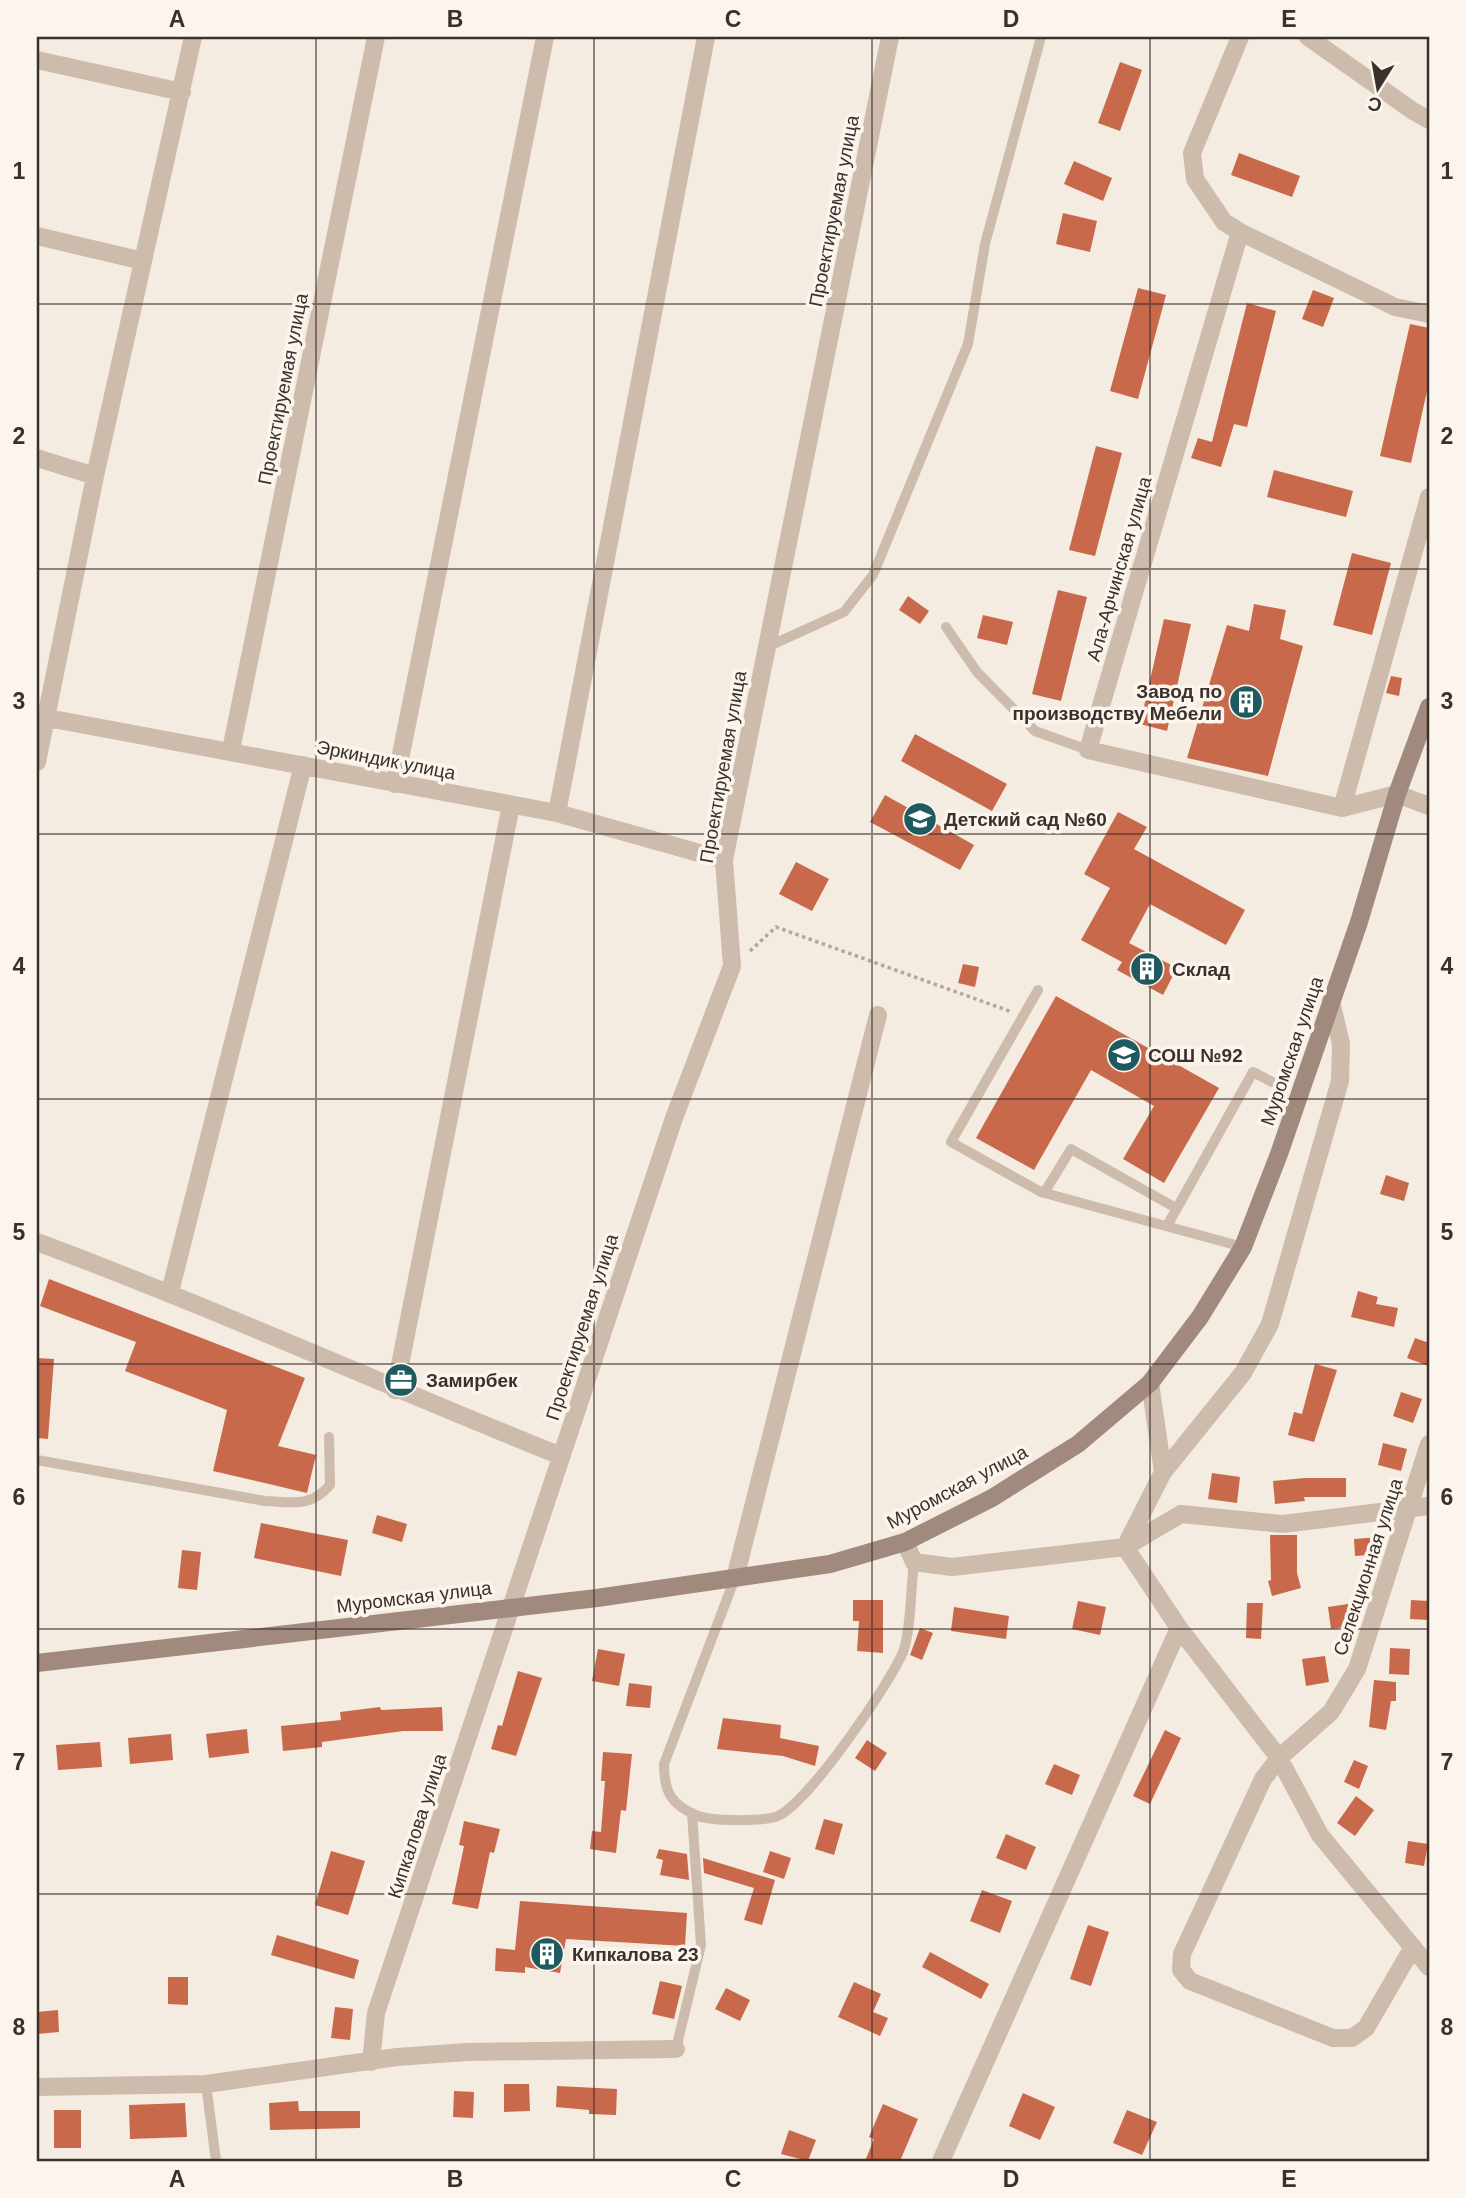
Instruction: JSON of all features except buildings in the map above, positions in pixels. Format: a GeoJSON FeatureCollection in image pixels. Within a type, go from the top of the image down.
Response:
{"type":"FeatureCollection","features":[{"type":"Feature","properties":{"kind":"street"},"geometry":{"type":"LineString","coordinates":[[37,762],[41,717],[193,37]]}},
{"type":"Feature","properties":{"kind":"street","name":"Проектируемая улица"},"geometry":{"type":"LineString","coordinates":[[231,750],[376,37]]}},
{"type":"Feature","properties":{"kind":"street"},"geometry":{"type":"LineString","coordinates":[[395,783],[545,37]]}},
{"type":"Feature","properties":{"kind":"street"},"geometry":{"type":"LineString","coordinates":[[557,813],[706,37]]}},
{"type":"Feature","properties":{"kind":"street","name":"Проектируемая улица"},"geometry":{"type":"LineString","coordinates":[[512,1606],[674,1118],[732,966],[724,860],[890,37]]}},
{"type":"Feature","properties":{"kind":"street"},"geometry":{"type":"LineString","coordinates":[[1240,37],[1192,153],[1195,179],[1224,222],[1395,307],[1429,314]]}},
{"type":"Feature","properties":{"kind":"street"},"geometry":{"type":"LineString","coordinates":[[1308,37],[1429,120]]}},
{"type":"Feature","properties":{"kind":"street"},"geometry":{"type":"LineString","coordinates":[[37,60],[182,92]]}},
{"type":"Feature","properties":{"kind":"street","name":"Ала-Арчинская улица"},"geometry":{"type":"LineString","coordinates":[[1088,750],[1240,232]]}},
{"type":"Feature","properties":{"kind":"street"},"geometry":{"type":"LineString","coordinates":[[37,236],[143,261]]}},
{"type":"Feature","properties":{"kind":"street"},"geometry":{"type":"LineString","coordinates":[[37,458],[95,476]]}},
{"type":"Feature","properties":{"kind":"street"},"geometry":{"type":"LineString","coordinates":[[1342,808],[1429,497]]}},
{"type":"Feature","properties":{"kind":"street"},"geometry":{"type":"LineString","coordinates":[[1396,794],[1429,707]]}},
{"type":"Feature","properties":{"kind":"street","name":"Эркиндик улица"},"geometry":{"type":"LineString","coordinates":[[41,717],[231,750],[557,813],[724,860]]}},
{"type":"Feature","properties":{"kind":"street"},"geometry":{"type":"LineString","coordinates":[[1088,750],[1342,808],[1396,794],[1429,806]]}},
{"type":"Feature","properties":{"kind":"street"},"geometry":{"type":"LineString","coordinates":[[170,1292],[303,765]]}},
{"type":"Feature","properties":{"kind":"street","name":"Муромская улица"},"geometry":{"type":"LineString","coordinates":[[37,1663],[512,1606],[831,1564],[905,1542],[992,1498],[1078,1444],[1150,1383],[1200,1317],[1243,1247],[1279,1154],[1359,922],[1396,794]]}},
{"type":"Feature","properties":{"kind":"street"},"geometry":{"type":"LineString","coordinates":[[395,1390],[511,805]]}},
{"type":"Feature","properties":{"kind":"street"},"geometry":{"type":"LineString","coordinates":[[1125,1547],[1163,1472],[1243,1373],[1270,1324],[1340,1082],[1341,1044],[1331,1001]]}},
{"type":"Feature","properties":{"kind":"street"},"geometry":{"type":"LineString","coordinates":[[735,1578],[878,1015]]}},
{"type":"Feature","properties":{"kind":"street"},"geometry":{"type":"LineString","coordinates":[[37,1242],[170,1292],[395,1390],[561,1456]]}},
{"type":"Feature","properties":{"kind":"street"},"geometry":{"type":"LineString","coordinates":[[1150,1383],[1163,1472]]}},
{"type":"Feature","properties":{"kind":"street","name":"Селекционная улица"},"geometry":{"type":"LineString","coordinates":[[1413,1947],[1366,2028],[1352,2038],[1333,2038],[1190,1981],[1181,1970],[1182,1954],[1257,1791],[1279,1758],[1331,1712],[1357,1669],[1429,1444]]}},
{"type":"Feature","properties":{"kind":"street"},"geometry":{"type":"LineString","coordinates":[[905,1542],[914,1562],[952,1567],[1125,1547],[1181,1514],[1283,1524],[1429,1506]]}},
{"type":"Feature","properties":{"kind":"street"},"geometry":{"type":"LineString","coordinates":[[1125,1547],[1179,1628],[1279,1758],[1320,1835],[1429,1967]]}},
{"type":"Feature","properties":{"kind":"street","name":"Кипкалова улица"},"geometry":{"type":"LineString","coordinates":[[371,2062],[376,2013],[512,1606]]}},
{"type":"Feature","properties":{"kind":"street"},"geometry":{"type":"LineString","coordinates":[[941,2161],[1179,1628]]}},
{"type":"Feature","properties":{"kind":"street"},"geometry":{"type":"LineString","coordinates":[[37,2087],[206,2084],[466,2052],[676,2049]]}},
{"type":"Feature","properties":{"kind":"lane"},"geometry":{"type":"LineString","coordinates":[[767,647],[844,612],[873,575],[968,344],[985,244],[1041,37]]}},
{"type":"Feature","properties":{"kind":"lane"},"geometry":{"type":"LineString","coordinates":[[946,627],[977,672],[1035,731],[1088,750]]}},
{"type":"Feature","properties":{"kind":"lane"},"geometry":{"type":"LineString","coordinates":[[1038,990],[951,1142],[1044,1193],[1243,1247]]}},
{"type":"Feature","properties":{"kind":"lane"},"geometry":{"type":"LineString","coordinates":[[1167,1226],[1253,1072],[1272,1082]]}},
{"type":"Feature","properties":{"kind":"lane"},"geometry":{"type":"LineString","coordinates":[[1044,1193],[1071,1149],[1176,1208]]}},
{"type":"Feature","properties":{"kind":"lane"},"geometry":{"type":"LineString","coordinates":[[37,1460],[265,1501],[297,1503],[318,1499],[330,1485],[329,1437]]}},
{"type":"Feature","properties":{"kind":"lane"},"geometry":{"type":"LineString","coordinates":[[735,1578],[664,1764],[664,1787],[679,1807],[701,1817],[741,1820],[778,1816],[807,1790],[865,1715],[904,1651],[914,1562]]}},
{"type":"Feature","properties":{"kind":"lane"},"geometry":{"type":"LineString","coordinates":[[676,2049],[701,1945],[692,1813]]}},
{"type":"Feature","properties":{"kind":"lane"},"geometry":{"type":"LineString","coordinates":[[206,2084],[215,2161]]}},
{"type":"Feature","properties":{"kind":"path"},"geometry":{"type":"LineString","coordinates":[[732,966],[776,927],[1023,1017]]}},
{"type":"Feature","properties":{"kind":"place","name":"Завод по производству Мебели"},"geometry":{"type":"Point","coordinates":[1246,702]}},
{"type":"Feature","properties":{"kind":"place","name":"Детский сад №60"},"geometry":{"type":"Point","coordinates":[920,819]}},
{"type":"Feature","properties":{"kind":"place","name":"Склад"},"geometry":{"type":"Point","coordinates":[1147,969]}},
{"type":"Feature","properties":{"kind":"place","name":"СОШ №92"},"geometry":{"type":"Point","coordinates":[1124,1055]}},
{"type":"Feature","properties":{"kind":"place","name":"Замирбек"},"geometry":{"type":"Point","coordinates":[401,1380]}},
{"type":"Feature","properties":{"kind":"place","name":"Кипкалова 23"},"geometry":{"type":"Point","coordinates":[547,1954]}}]}
